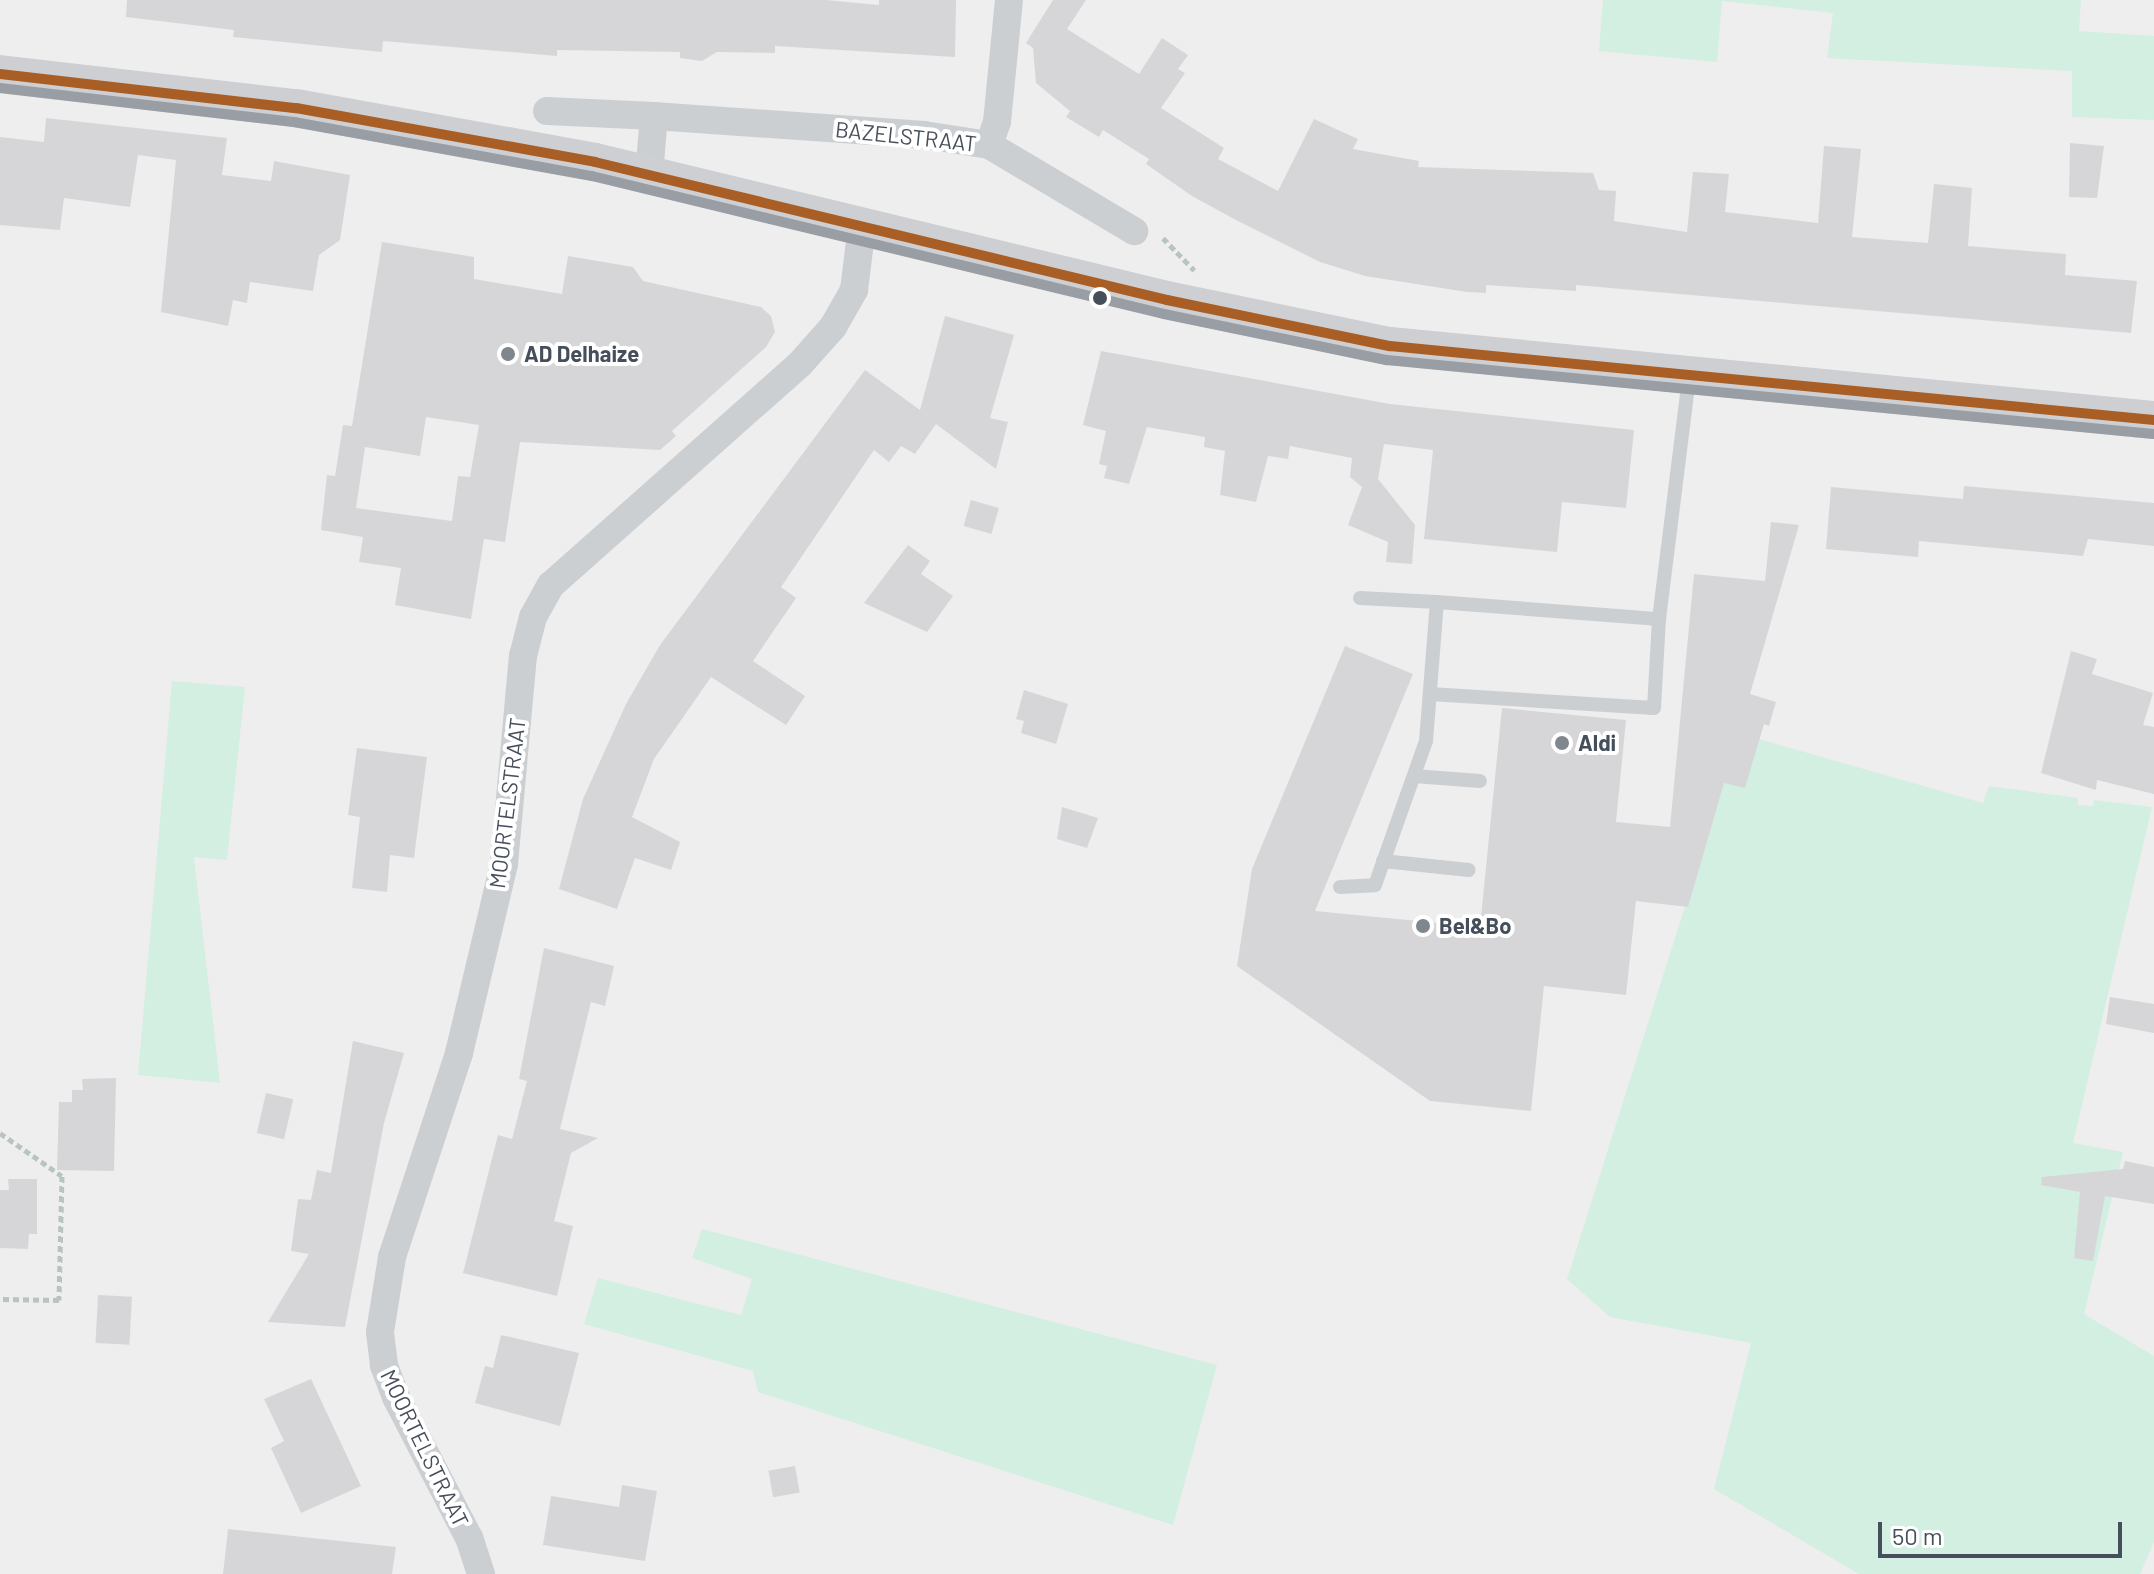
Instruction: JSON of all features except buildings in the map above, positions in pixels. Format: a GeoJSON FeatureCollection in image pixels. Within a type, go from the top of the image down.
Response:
{"type":"FeatureCollection","features":[{"type":"Feature","properties":{"kind":"main road"},"geometry":{"type":"LineString","coordinates":[[0,74],[296,108],[649,175],[1227,312],[1390,346],[2154,420]]}},
{"type":"Feature","properties":{"kind":"street"},"geometry":{"type":"LineString","coordinates":[[989,145],[997,122],[1009,0]]}},
{"type":"Feature","properties":{"kind":"street","name":"BAZELSTRAAT"},"geometry":{"type":"LineString","coordinates":[[547,111],[717,117],[989,145],[1134,231]]}},
{"type":"Feature","properties":{"kind":"street"},"geometry":{"type":"LineString","coordinates":[[649,175],[654,116]]}},
{"type":"Feature","properties":{"kind":"street","name":"MOORTELSTRAAT"},"geometry":{"type":"LineString","coordinates":[[481,1574],[469,1538],[396,1397],[384,1365],[380,1332],[392,1257],[459,1053],[504,864],[523,656],[533,617],[551,585],[800,364],[833,327],[854,290],[862,226]]}},
{"type":"Feature","properties":{"kind":"lane"},"geometry":{"type":"LineString","coordinates":[[1430,694],[1654,708],[1659,619],[1689,377]]}},
{"type":"Feature","properties":{"kind":"lane"},"geometry":{"type":"LineString","coordinates":[[1360,598],[1659,619]]}},
{"type":"Feature","properties":{"kind":"lane"},"geometry":{"type":"LineString","coordinates":[[1340,887],[1375,885],[1426,741],[1437,602]]}},
{"type":"Feature","properties":{"kind":"lane"},"geometry":{"type":"LineString","coordinates":[[1414,776],[1480,781]]}},
{"type":"Feature","properties":{"kind":"lane"},"geometry":{"type":"LineString","coordinates":[[1383,861],[1469,870]]}},
{"type":"Feature","properties":{"kind":"path"},"geometry":{"type":"LineString","coordinates":[[1134,231],[1169,239],[1227,312]]}},
{"type":"Feature","properties":{"kind":"path"},"geometry":{"type":"LineString","coordinates":[[0,1133],[62,1176],[59,1300],[0,1299]]}},
{"type":"Feature","properties":{"kind":"green space"},"geometry":{"type":"Polygon","coordinates":[[[1603,0],[2081,0],[2079,31],[2154,36],[2154,120],[2072,117],[2072,71],[1827,58],[1833,13],[1722,1],[1717,62],[1599,51],[1603,0]]]}},
{"type":"Feature","properties":{"kind":"green space"},"geometry":{"type":"Polygon","coordinates":[[[172,681],[245,687],[227,860],[194,857],[220,1083],[138,1075],[172,681]]]}},
{"type":"Feature","properties":{"kind":"green space"},"geometry":{"type":"Polygon","coordinates":[[[1759,739],[1983,803],[1989,786],[2078,798],[2078,805],[2093,806],[2094,800],[2152,807],[2073,1143],[2123,1152],[2084,1314],[2154,1356],[2154,1542],[2140,1574],[1859,1574],[1714,1489],[1751,1343],[1610,1317],[1567,1279],[1724,783],[1745,787],[1759,739]]]}},
{"type":"Feature","properties":{"kind":"green space"},"geometry":{"type":"Polygon","coordinates":[[[702,1229],[1217,1365],[1173,1525],[758,1392],[753,1371],[584,1324],[598,1278],[741,1315],[752,1279],[692,1258],[702,1229]]]}},
{"type":"Feature","properties":{"kind":"transit line"},"geometry":{"type":"LineString","coordinates":[[0,74],[296,108],[595,162],[1167,300],[1390,346],[2154,420]]}},
{"type":"Feature","properties":{"kind":"transit line"},"geometry":{"type":"LineString","coordinates":[[0,88],[294,122],[592,176],[1164,314],[1387,360],[2153,434]]}},
{"type":"Feature","properties":{"kind":"place","name":"AD Delhaize"},"geometry":{"type":"Point","coordinates":[508,354]}},
{"type":"Feature","properties":{"kind":"place","name":"Aldi"},"geometry":{"type":"Point","coordinates":[1562,743]}},
{"type":"Feature","properties":{"kind":"place","name":"Bel&Bo"},"geometry":{"type":"Point","coordinates":[1423,926]}}]}
